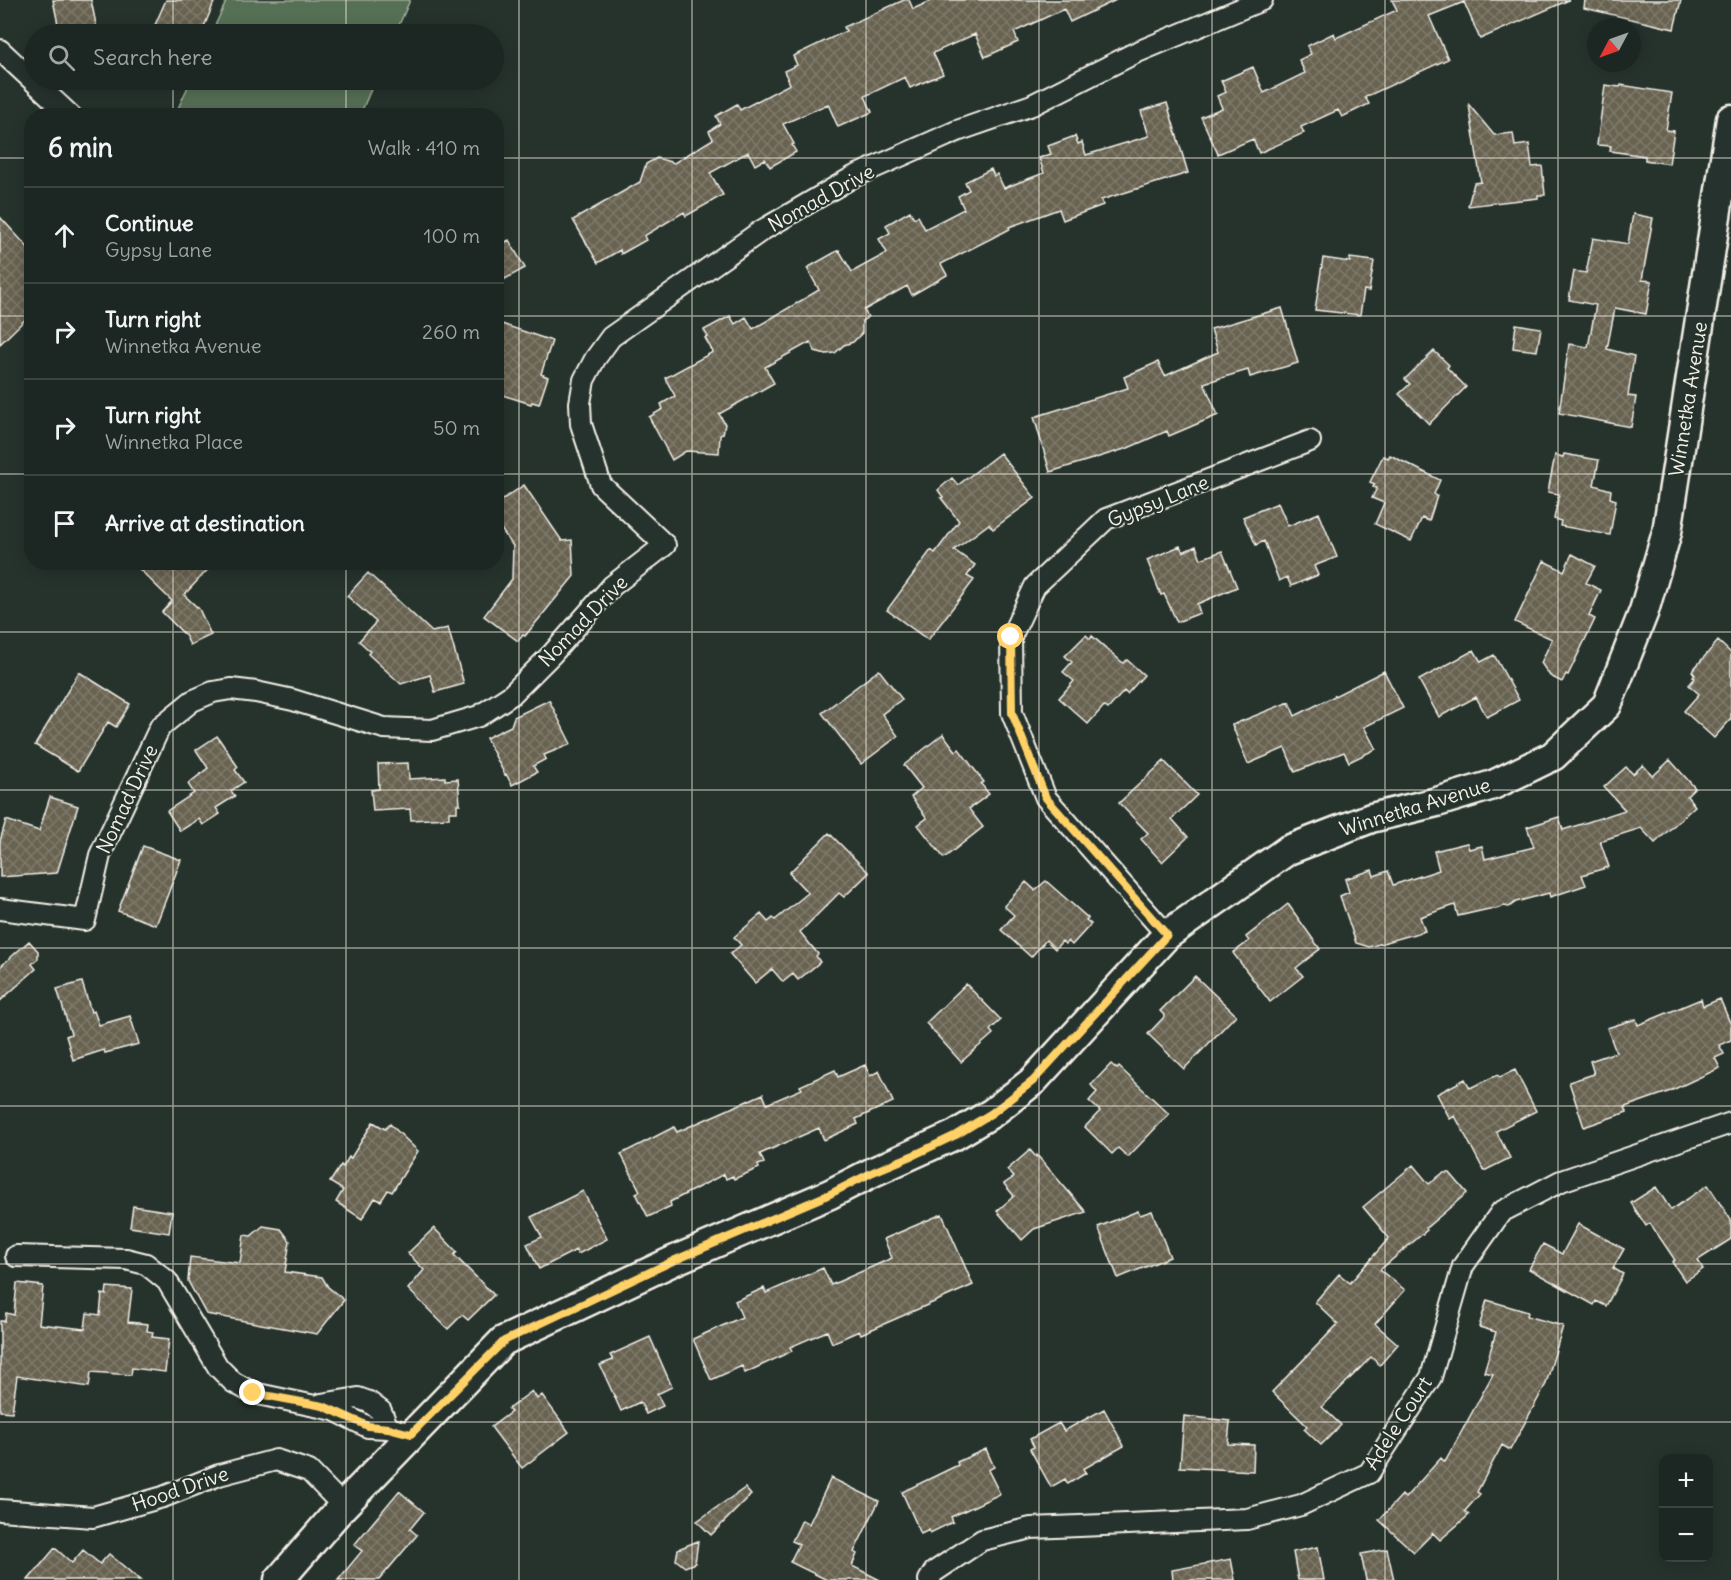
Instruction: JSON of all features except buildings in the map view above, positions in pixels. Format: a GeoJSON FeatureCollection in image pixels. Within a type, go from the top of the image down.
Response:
{"type":"FeatureCollection","features":[{"type":"Feature","properties":{"kind":"main road","name":"Winnetka Avenue"},"geometry":{"type":"LineString","coordinates":[[279,1580],[344,1506],[400,1431],[504,1341],[673,1261],[830,1194],[956,1135],[992,1113],[1033,1081],[1167,935],[1288,850],[1371,818],[1493,785],[1553,756],[1607,705],[1644,611],[1667,532],[1731,119]]}},
{"type":"Feature","properties":{"kind":"street","name":"Nomad Drive"},"geometry":{"type":"LineString","coordinates":[[0,909],[85,920],[100,855],[160,727],[192,701],[213,692],[231,689],[256,692],[293,700],[384,728],[432,730],[479,716],[511,695],[552,654],[612,586],[665,545],[601,485],[581,424],[580,403],[584,381],[595,359],[611,337],[761,231],[853,177],[957,131],[1032,105],[1135,53],[1262,0]]}},
{"type":"Feature","properties":{"kind":"street"},"geometry":{"type":"LineString","coordinates":[[0,50],[24,72]]}},
{"type":"Feature","properties":{"kind":"street"},"geometry":{"type":"LineString","coordinates":[[43,90],[62,108]]}},
{"type":"Feature","properties":{"kind":"street","name":"Gypsy Lane"},"geometry":{"type":"LineString","coordinates":[[1167,935],[1046,798],[1012,713],[1011,637],[1035,586],[1106,519],[1310,441]]}},
{"type":"Feature","properties":{"kind":"street","name":"Adele Court"},"geometry":{"type":"LineString","coordinates":[[929,1580],[934,1572],[982,1540],[1031,1528],[1247,1519],[1301,1505],[1369,1473],[1431,1377],[1463,1266],[1500,1212],[1561,1181],[1731,1122]]}},
{"type":"Feature","properties":{"kind":"street"},"geometry":{"type":"LineString","coordinates":[[16,1256],[126,1259],[146,1264],[167,1281],[218,1367],[233,1382],[253,1393],[315,1405],[358,1398],[369,1402],[400,1431]]}},
{"type":"Feature","properties":{"kind":"street","name":"Hood Drive"},"geometry":{"type":"LineString","coordinates":[[0,1510],[93,1517],[163,1497],[219,1475],[276,1460],[309,1471],[344,1506]]}},
{"type":"Feature","properties":{"kind":"green space"},"geometry":{"type":"Polygon","coordinates":[[[227,0],[410,0],[399,24],[216,24],[227,0]]]}},
{"type":"Feature","properties":{"kind":"green space"},"geometry":{"type":"Polygon","coordinates":[[[186,90],[371,90],[363,108],[178,108],[186,90]]]}},
{"type":"Feature","properties":{"kind":"route"},"geometry":{"type":"LineString","coordinates":[[253,1393],[323,1406],[368,1426],[411,1434],[504,1341],[673,1261],[830,1194],[956,1135],[992,1113],[1033,1081],[1167,935],[1046,798],[1012,713],[1011,637]]}}]}
